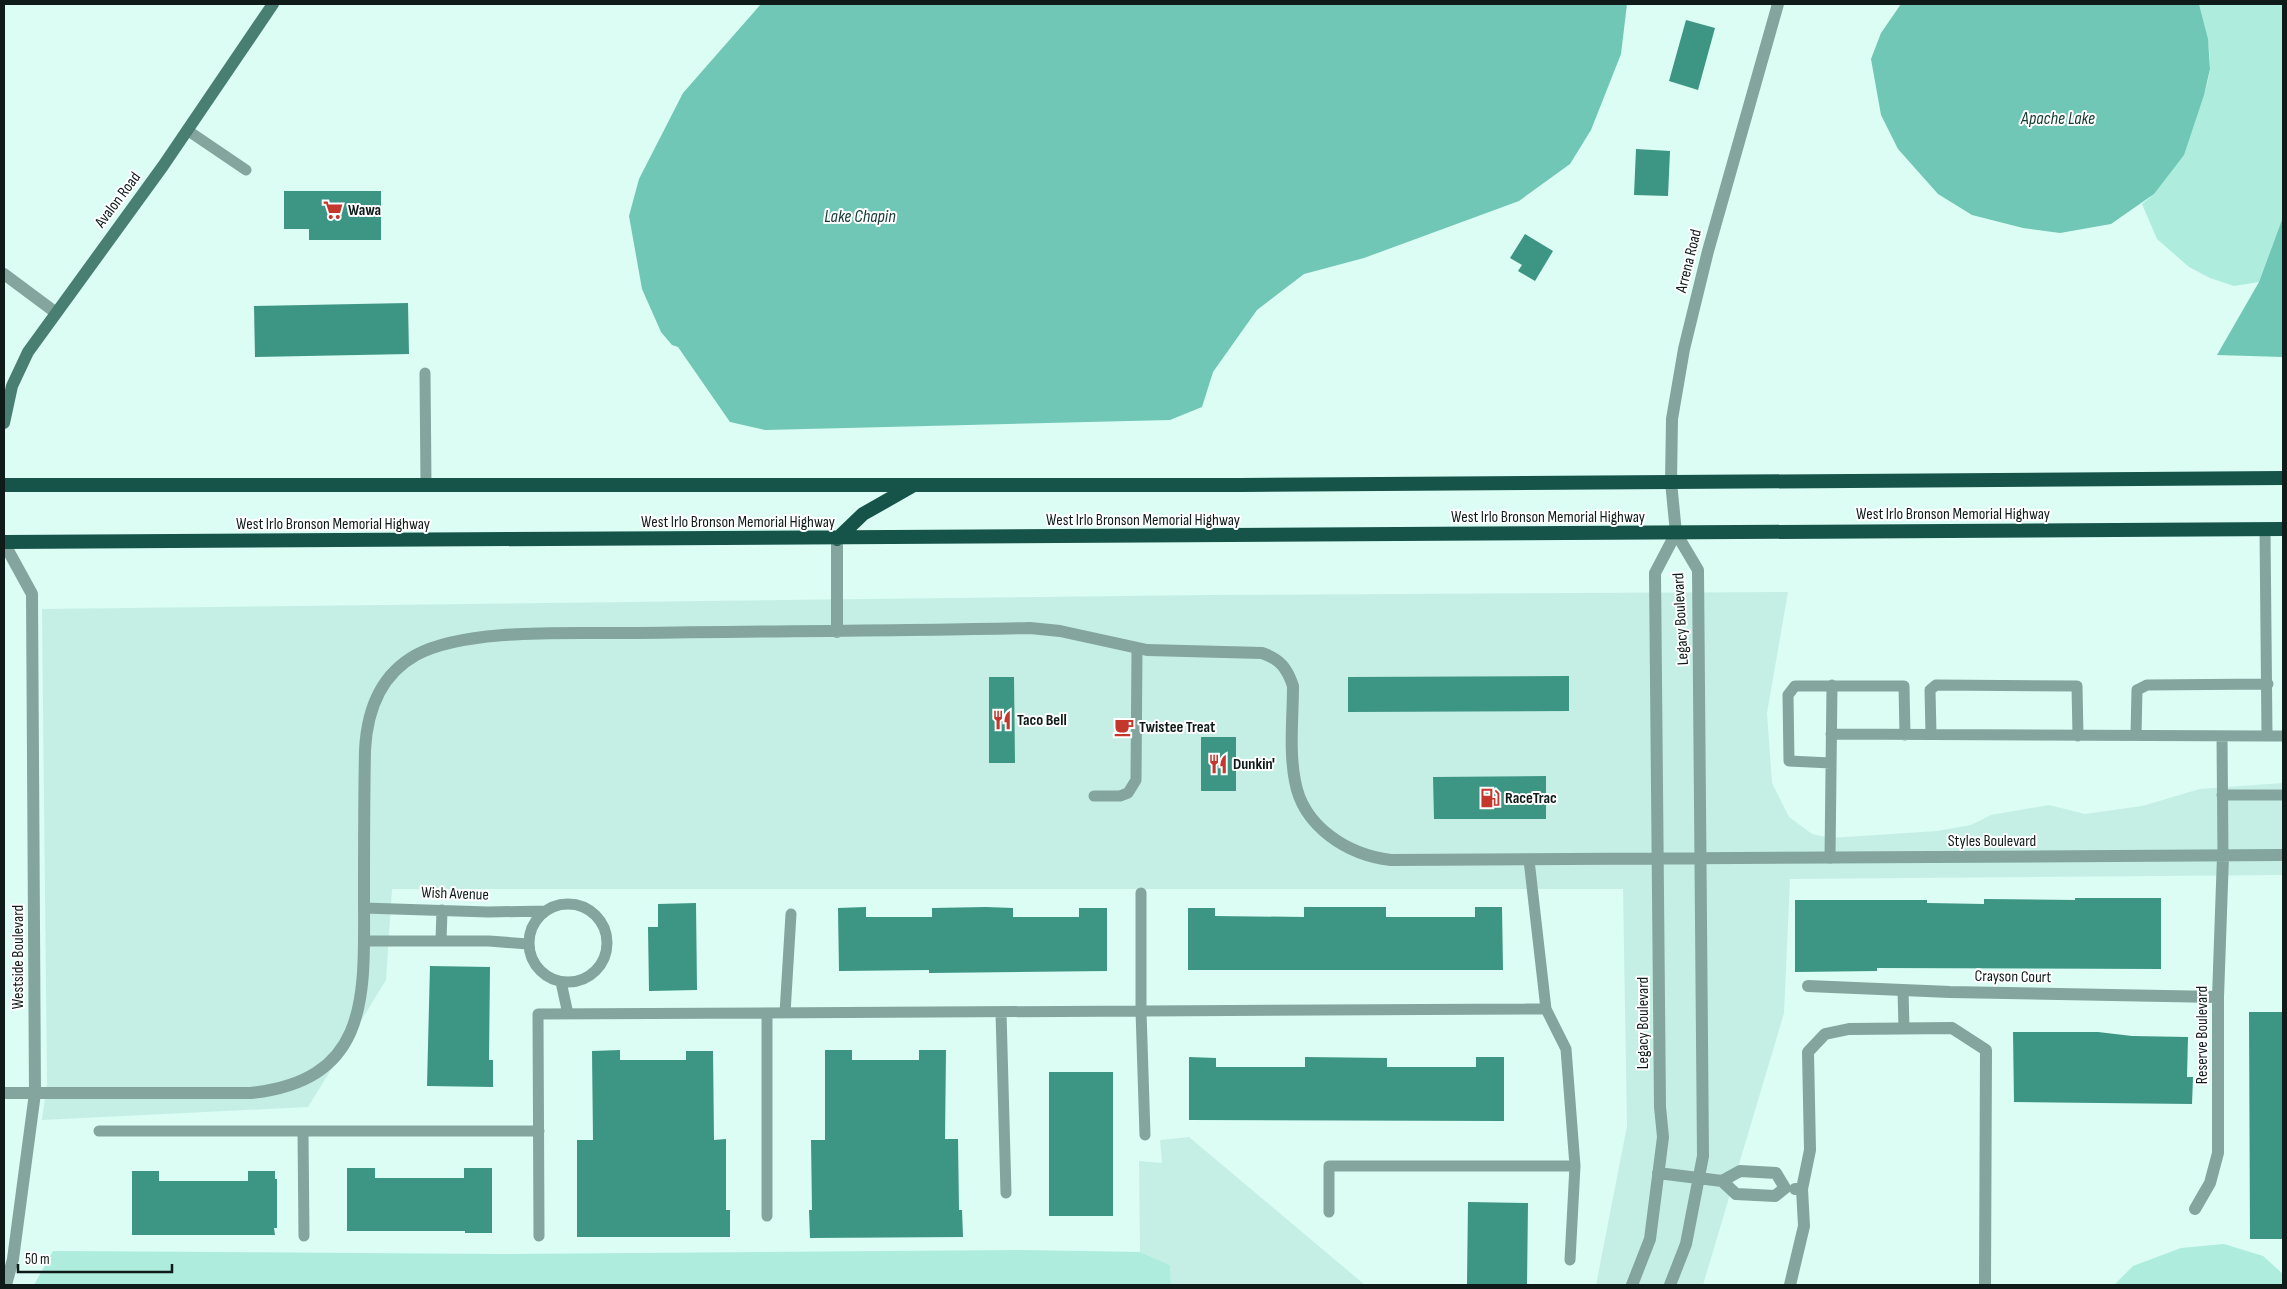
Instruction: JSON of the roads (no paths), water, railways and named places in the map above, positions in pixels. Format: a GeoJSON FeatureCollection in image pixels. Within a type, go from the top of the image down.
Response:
{"type":"FeatureCollection","features":[{"type":"Feature","properties":{"kind":"highway","name":"West Irlo Bronson Memorial Highway"},"geometry":{"type":"LineString","coordinates":[[4,485],[914,485],[2283,478]]}},
{"type":"Feature","properties":{"kind":"highway"},"geometry":{"type":"LineString","coordinates":[[837,539],[863,514],[914,485]]}},
{"type":"Feature","properties":{"kind":"highway","name":"West Irlo Bronson Memorial Highway"},"geometry":{"type":"LineString","coordinates":[[4,543],[2283,530]]}},
{"type":"Feature","properties":{"kind":"main road","name":"Avalon Road"},"geometry":{"type":"LineString","coordinates":[[4,423],[12,386],[20,368],[55,312],[187,130],[274,4]]}},
{"type":"Feature","properties":{"kind":"street","name":"Arrena Road"},"geometry":{"type":"LineString","coordinates":[[1676,533],[1671,482],[1672,419],[1684,349],[1708,252],[1778,4]]}},
{"type":"Feature","properties":{"kind":"street"},"geometry":{"type":"LineString","coordinates":[[4,274],[55,312]]}},
{"type":"Feature","properties":{"kind":"street","name":"Legacy Boulevard"},"geometry":{"type":"LineString","coordinates":[[1670,1285],[1686,1244],[1703,1156],[1702,858],[1698,570],[1676,533]]}},
{"type":"Feature","properties":{"kind":"street","name":"Legacy Boulevard"},"geometry":{"type":"LineString","coordinates":[[1632,1285],[1650,1239],[1663,1138],[1660,1106],[1655,573],[1676,533]]}},
{"type":"Feature","properties":{"kind":"street"},"geometry":{"type":"LineString","coordinates":[[837,539],[837,632]]}},
{"type":"Feature","properties":{"kind":"street","name":"Westside Boulevard"},"geometry":{"type":"LineString","coordinates":[[4,543],[32,594],[35,1093],[13,1260],[6,1285]]}},
{"type":"Feature","properties":{"kind":"street","name":"Styles Boulevard"},"geometry":{"type":"LineString","coordinates":[[4,1094],[251,1093],[273,1091],[314,1075],[332,1059],[346,1042],[356,1022],[364,979],[364,750],[367,720],[378,692],[399,666],[416,655],[453,641],[494,636],[1045,629],[1137,648],[1262,653],[1274,657],[1283,664],[1293,686],[1293,766],[1298,794],[1313,820],[1339,843],[1373,858],[1391,860],[1529,860],[2283,855]]}},
{"type":"Feature","properties":{"kind":"street","name":"Reserve Boulevard"},"geometry":{"type":"LineString","coordinates":[[2195,1209],[2210,1183],[2218,1153],[2218,997],[2223,856]]}},
{"type":"Feature","properties":{"kind":"street","name":"Crayson Court"},"geometry":{"type":"LineString","coordinates":[[1808,986],[2218,997]]}},
{"type":"Feature","properties":{"kind":"street"},"geometry":{"type":"LineString","coordinates":[[1790,1285],[1804,1226],[1802,1189],[1810,1150],[1808,1052],[1825,1034],[1849,1029],[1952,1028],[1986,1050],[1985,1285]]}},
{"type":"Feature","properties":{"kind":"street"},"geometry":{"type":"LineString","coordinates":[[1722,1181],[1740,1171],[1776,1173],[1785,1188]]}},
{"type":"Feature","properties":{"kind":"street"},"geometry":{"type":"LineString","coordinates":[[1658,1174],[1722,1181],[1736,1194],[1776,1196],[1785,1188],[1802,1189]]}},
{"type":"Feature","properties":{"kind":"lane"},"geometry":{"type":"LineString","coordinates":[[187,130],[246,170]]}},
{"type":"Feature","properties":{"kind":"lane"},"geometry":{"type":"LineString","coordinates":[[425,373],[426,485]]}},
{"type":"Feature","properties":{"kind":"lane"},"geometry":{"type":"LineString","coordinates":[[2265,530],[2268,684],[2267,736]]}},
{"type":"Feature","properties":{"kind":"lane"},"geometry":{"type":"LineString","coordinates":[[1094,796],[1120,796],[1128,793],[1136,780],[1137,648]]}},
{"type":"Feature","properties":{"kind":"lane"},"geometry":{"type":"LineString","coordinates":[[2136,735],[2137,690],[2147,685],[2268,684]]}},
{"type":"Feature","properties":{"kind":"lane"},"geometry":{"type":"LineString","coordinates":[[1830,858],[1832,685]]}},
{"type":"Feature","properties":{"kind":"lane"},"geometry":{"type":"LineString","coordinates":[[1931,734],[1930,690],[1936,685],[2078,686],[2078,736]]}},
{"type":"Feature","properties":{"kind":"lane"},"geometry":{"type":"LineString","coordinates":[[1831,763],[1789,761],[1788,695],[1795,686],[1904,686],[1905,735]]}},
{"type":"Feature","properties":{"kind":"lane"},"geometry":{"type":"LineString","coordinates":[[1831,734],[2283,736]]}},
{"type":"Feature","properties":{"kind":"lane"},"geometry":{"type":"LineString","coordinates":[[2222,736],[2223,856]]}},
{"type":"Feature","properties":{"kind":"lane"},"geometry":{"type":"LineString","coordinates":[[2222,795],[2283,795]]}},
{"type":"Feature","properties":{"kind":"lane"},"geometry":{"type":"LineString","coordinates":[[1529,860],[1546,1009],[1566,1049],[1575,1166],[1570,1260]]}},
{"type":"Feature","properties":{"kind":"lane"},"geometry":{"type":"LineString","coordinates":[[1141,893],[1141,1011],[1145,1135]]}},
{"type":"Feature","properties":{"kind":"lane","name":"Wish Avenue"},"geometry":{"type":"LineString","coordinates":[[364,908],[488,912],[546,911],[557,905],[570,904],[583,906],[594,913],[602,923],[607,935],[608,948],[604,960],[596,971],[586,978],[574,982],[561,982]]}},
{"type":"Feature","properties":{"kind":"lane"},"geometry":{"type":"LineString","coordinates":[[441,941],[442,910]]}},
{"type":"Feature","properties":{"kind":"lane"},"geometry":{"type":"LineString","coordinates":[[546,911],[536,920],[528,944],[531,957],[538,969],[548,977],[561,982],[568,1014]]}},
{"type":"Feature","properties":{"kind":"lane"},"geometry":{"type":"LineString","coordinates":[[785,1013],[791,914]]}},
{"type":"Feature","properties":{"kind":"lane"},"geometry":{"type":"LineString","coordinates":[[364,941],[528,944]]}},
{"type":"Feature","properties":{"kind":"lane"},"geometry":{"type":"LineString","coordinates":[[1903,990],[1904,1028]]}},
{"type":"Feature","properties":{"kind":"lane"},"geometry":{"type":"LineString","coordinates":[[539,1236],[538,1014],[1546,1009]]}},
{"type":"Feature","properties":{"kind":"lane"},"geometry":{"type":"LineString","coordinates":[[1001,1012],[1006,1193]]}},
{"type":"Feature","properties":{"kind":"lane"},"geometry":{"type":"LineString","coordinates":[[767,1013],[767,1216]]}},
{"type":"Feature","properties":{"kind":"lane"},"geometry":{"type":"LineString","coordinates":[[99,1131],[539,1131]]}},
{"type":"Feature","properties":{"kind":"lane"},"geometry":{"type":"LineString","coordinates":[[303,1131],[304,1236]]}},
{"type":"Feature","properties":{"kind":"lane"},"geometry":{"type":"LineString","coordinates":[[1329,1212],[1329,1166],[1575,1166]]}},
{"type":"Feature","properties":{"kind":"water","name":"Lake Chapin"},"geometry":{"type":"Polygon","coordinates":[[[761,4],[1627,4],[1621,54],[1591,130],[1570,164],[1519,201],[1364,258],[1304,274],[1257,310],[1213,372],[1202,407],[1170,420],[765,430],[730,422],[678,347],[672,345],[661,332],[642,289],[629,216],[639,179],[683,93],[761,4]]]}},
{"type":"Feature","properties":{"kind":"water","name":"Apache Lake"},"geometry":{"type":"Polygon","coordinates":[[[1901,4],[2199,4],[2208,39],[2210,69],[2204,95],[2184,155],[2154,194],[2111,224],[2060,233],[2023,228],[1972,215],[1938,194],[1898,149],[1881,115],[1871,59],[1881,33],[1901,4]]]}},
{"type":"Feature","properties":{"kind":"water"},"geometry":{"type":"Polygon","coordinates":[[[2283,217],[2283,357],[2217,355],[2259,282],[2283,217]]]}},
{"type":"Feature","properties":{"kind":"place","name":"Wawa"},"geometry":{"type":"Point","coordinates":[333,210]}},
{"type":"Feature","properties":{"kind":"place","name":"Taco Bell"},"geometry":{"type":"Point","coordinates":[1002,720]}},
{"type":"Feature","properties":{"kind":"place","name":"Twistee Treat"},"geometry":{"type":"Point","coordinates":[1124,727]}},
{"type":"Feature","properties":{"kind":"place","name":"Dunkin'"},"geometry":{"type":"Point","coordinates":[1218,764]}},
{"type":"Feature","properties":{"kind":"place","name":"RaceTrac"},"geometry":{"type":"Point","coordinates":[1490,798]}}]}
